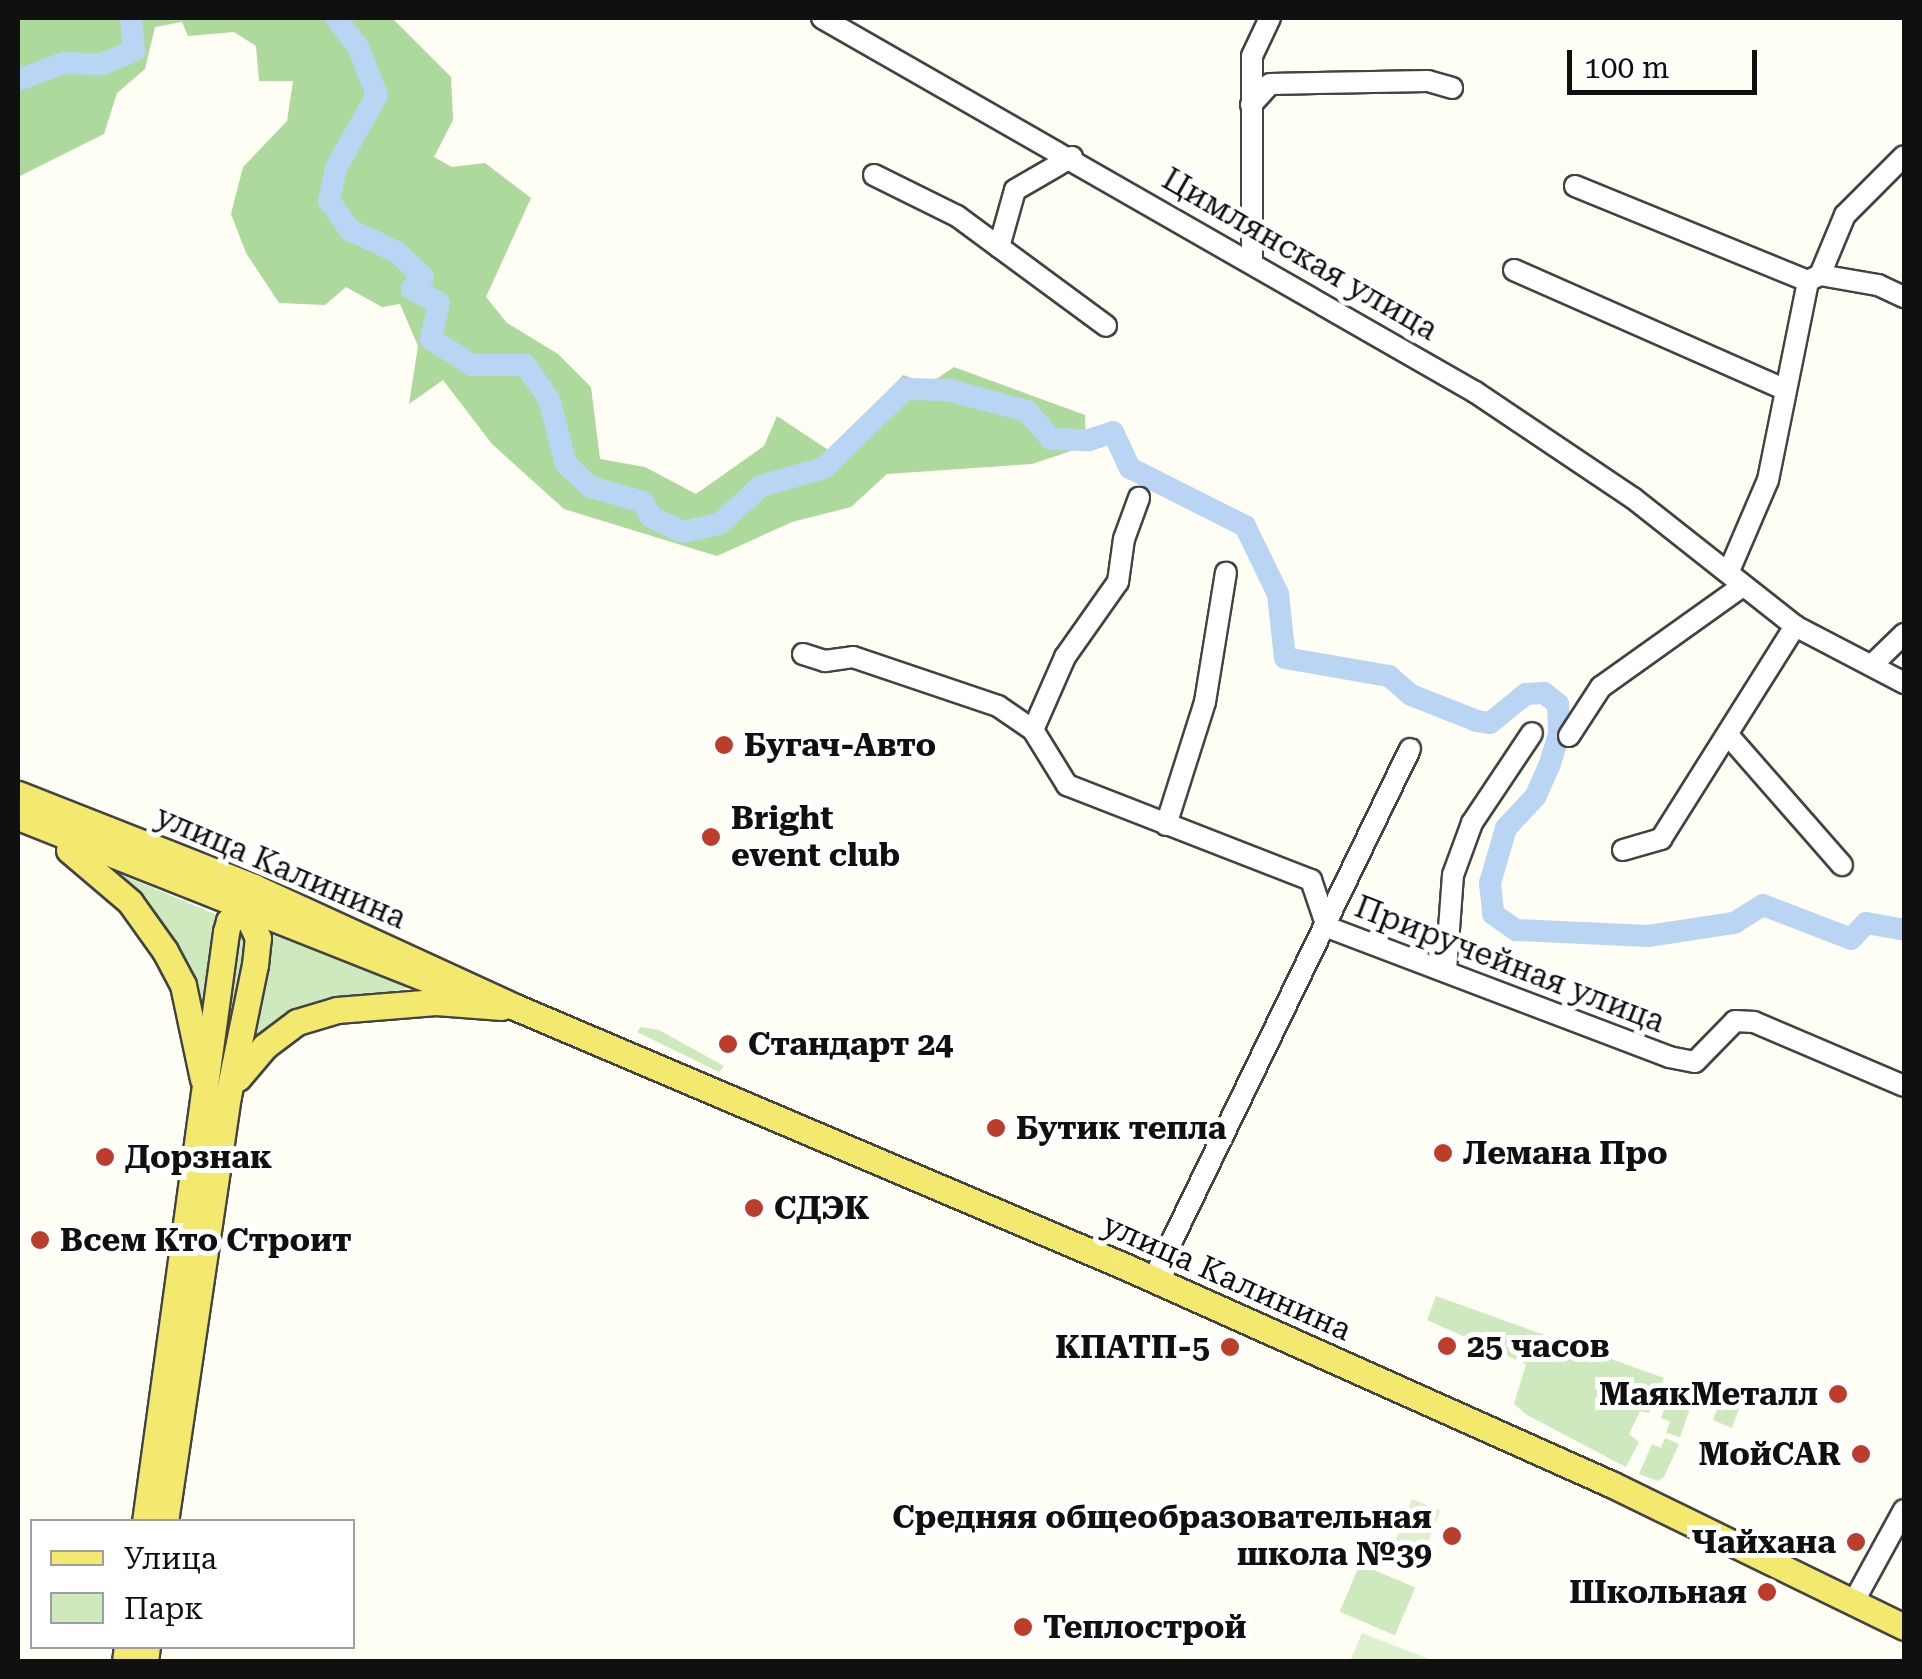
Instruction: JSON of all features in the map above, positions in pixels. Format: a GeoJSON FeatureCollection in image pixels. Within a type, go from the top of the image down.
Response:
{"type":"FeatureCollection","features":[{"type":"Feature","properties":{"kind":"main road","name":"улица Калинина"},"geometry":{"type":"LineString","coordinates":[[18,794],[250,900]]}},
{"type":"Feature","properties":{"kind":"main road","name":"улица Калинина"},"geometry":{"type":"LineString","coordinates":[[25,820],[250,900],[516,1007],[1153,1280],[1611,1484],[1904,1627]]}},
{"type":"Feature","properties":{"kind":"main road"},"geometry":{"type":"LineString","coordinates":[[25,820],[104,874],[165,951],[183,985],[217,1094],[146,1519]]}},
{"type":"Feature","properties":{"kind":"main road"},"geometry":{"type":"LineString","coordinates":[[165,1519],[217,1094],[226,932],[229,921],[250,900]]}},
{"type":"Feature","properties":{"kind":"main road"},"geometry":{"type":"LineString","coordinates":[[217,1094],[264,1046],[310,1018],[376,1004],[516,1007]]}},
{"type":"Feature","properties":{"kind":"street","name":"Цимлянская улица"},"geometry":{"type":"LineString","coordinates":[[822,18],[1252,259],[1475,392],[1796,626],[1904,683]]}},
{"type":"Feature","properties":{"kind":"street"},"geometry":{"type":"LineString","coordinates":[[1252,259],[1252,56],[1270,18]]}},
{"type":"Feature","properties":{"kind":"street"},"geometry":{"type":"LineString","coordinates":[[1249,109],[1270,84],[1428,82],[1452,88]]}},
{"type":"Feature","properties":{"kind":"street"},"geometry":{"type":"LineString","coordinates":[[1569,736],[1601,687],[1735,579],[1768,480],[1814,278],[1845,215],[1904,156]]}},
{"type":"Feature","properties":{"kind":"street"},"geometry":{"type":"LineString","coordinates":[[999,247],[1015,190],[1072,158]]}},
{"type":"Feature","properties":{"kind":"street"},"geometry":{"type":"LineString","coordinates":[[874,174],[957,216],[1106,326]]}},
{"type":"Feature","properties":{"kind":"street"},"geometry":{"type":"LineString","coordinates":[[1576,186],[1814,278],[1878,285],[1904,298]]}},
{"type":"Feature","properties":{"kind":"street"},"geometry":{"type":"LineString","coordinates":[[1514,270],[1786,390]]}},
{"type":"Feature","properties":{"kind":"street"},"geometry":{"type":"LineString","coordinates":[[1033,730],[1065,657],[1118,582],[1124,538],[1139,498]]}},
{"type":"Feature","properties":{"kind":"street"},"geometry":{"type":"LineString","coordinates":[[1166,824],[1205,702],[1226,573]]}},
{"type":"Feature","properties":{"kind":"street"},"geometry":{"type":"LineString","coordinates":[[1623,850],[1661,839],[1796,626]]}},
{"type":"Feature","properties":{"kind":"street"},"geometry":{"type":"LineString","coordinates":[[1872,666],[1904,634]]}},
{"type":"Feature","properties":{"kind":"street","name":"Приручейная улица"},"geometry":{"type":"LineString","coordinates":[[803,654],[825,661],[854,657],[998,706],[1033,730],[1068,784],[1311,880],[1327,927],[1669,1056],[1695,1062],[1735,1021],[1754,1022],[1904,1086]]}},
{"type":"Feature","properties":{"kind":"street"},"geometry":{"type":"LineString","coordinates":[[1446,970],[1453,874],[1472,823],[1532,733]]}},
{"type":"Feature","properties":{"kind":"street"},"geometry":{"type":"LineString","coordinates":[[1728,736],[1842,864]]}},
{"type":"Feature","properties":{"kind":"street"},"geometry":{"type":"LineString","coordinates":[[1153,1280],[1327,927],[1410,748]]}},
{"type":"Feature","properties":{"kind":"street"},"geometry":{"type":"LineString","coordinates":[[1853,1603],[1904,1510]]}},
{"type":"Feature","properties":{"kind":"green space"},"geometry":{"type":"Polygon","coordinates":[[[392,18],[451,77],[453,120],[434,157],[452,167],[485,163],[531,198],[486,297],[507,323],[558,354],[591,387],[600,459],[645,467],[696,494],[764,446],[777,416],[830,451],[903,375],[929,384],[954,367],[1085,415],[1086,446],[1032,464],[887,474],[851,507],[792,522],[717,556],[564,509],[492,444],[443,380],[409,404],[418,346],[400,304],[382,307],[346,287],[325,305],[279,303],[246,253],[231,214],[243,167],[287,121],[293,81],[259,81],[256,46],[234,32],[188,36],[182,22],[155,27],[145,69],[117,93],[104,134],[18,177],[18,19],[392,18]]]}},
{"type":"Feature","properties":{"kind":"green space"},"geometry":{"type":"Polygon","coordinates":[[[113,871],[215,914],[204,1022],[126,884],[113,871]]]}},
{"type":"Feature","properties":{"kind":"green space"},"geometry":{"type":"Polygon","coordinates":[[[242,928],[249,938],[221,1084],[237,933],[242,928]]]}},
{"type":"Feature","properties":{"kind":"green space"},"geometry":{"type":"Polygon","coordinates":[[[270,933],[409,988],[307,1007],[285,1015],[248,1046],[270,933]]]}},
{"type":"Feature","properties":{"kind":"green space"},"geometry":{"type":"Polygon","coordinates":[[[641,1027],[659,1030],[724,1066],[719,1072],[637,1032],[641,1027]]]}},
{"type":"Feature","properties":{"kind":"green space"},"geometry":{"type":"Polygon","coordinates":[[[1436,1296],[1664,1378],[1649,1413],[1640,1411],[1629,1434],[1639,1442],[1626,1467],[1527,1415],[1514,1404],[1526,1364],[1427,1320],[1436,1296]]]}},
{"type":"Feature","properties":{"kind":"green space"},"geometry":{"type":"Polygon","coordinates":[[[1726,1385],[1738,1387],[1743,1398],[1732,1428],[1713,1420],[1726,1385]]]}},
{"type":"Feature","properties":{"kind":"green space"},"geometry":{"type":"Polygon","coordinates":[[[1673,1386],[1694,1396],[1680,1437],[1666,1433],[1670,1421],[1661,1418],[1673,1386]]]}},
{"type":"Feature","properties":{"kind":"green space"},"geometry":{"type":"Polygon","coordinates":[[[1665,1438],[1679,1444],[1664,1477],[1658,1481],[1639,1474],[1652,1444],[1661,1448],[1665,1438]]]}},
{"type":"Feature","properties":{"kind":"green space"},"geometry":{"type":"Polygon","coordinates":[[[1412,1499],[1441,1511],[1422,1558],[1393,1546],[1412,1499]]]}},
{"type":"Feature","properties":{"kind":"green space"},"geometry":{"type":"Polygon","coordinates":[[[1360,1564],[1415,1587],[1395,1635],[1340,1612],[1360,1564]]]}},
{"type":"Feature","properties":{"kind":"green space"},"geometry":{"type":"Polygon","coordinates":[[[1362,1633],[1434,1661],[1350,1661],[1362,1633]]]}},
{"type":"Feature","properties":{"kind":"waterway"},"geometry":{"type":"LineString","coordinates":[[18,80],[64,63],[102,64],[134,51],[131,18]]}},
{"type":"Feature","properties":{"kind":"waterway"},"geometry":{"type":"LineString","coordinates":[[336,18],[358,47],[377,95],[336,168],[329,201],[350,230],[397,252],[423,277],[412,289],[439,303],[431,339],[472,365],[525,365],[549,399],[566,464],[591,487],[643,502],[651,517],[683,532],[719,524],[761,486],[824,468],[905,389],[948,390],[1027,411],[1051,439],[1089,440],[1113,432],[1130,468],[1245,526],[1278,594],[1285,658],[1389,676],[1411,695],[1477,721],[1490,723],[1526,694],[1544,693],[1558,704],[1559,734],[1549,766],[1535,797],[1506,828],[1490,883],[1493,914],[1516,930],[1648,936],[1734,923],[1763,905],[1851,939],[1866,923],[1904,930]]}},
{"type":"Feature","properties":{"kind":"place","name":"Бугач-Авто"},"geometry":{"type":"Point","coordinates":[724,745]}},
{"type":"Feature","properties":{"kind":"place","name":"Bright event club"},"geometry":{"type":"Point","coordinates":[711,837]}},
{"type":"Feature","properties":{"kind":"place","name":"Стандарт 24"},"geometry":{"type":"Point","coordinates":[728,1044]}},
{"type":"Feature","properties":{"kind":"place","name":"Бутик тепла"},"geometry":{"type":"Point","coordinates":[996,1128]}},
{"type":"Feature","properties":{"kind":"place","name":"Лемана Про"},"geometry":{"type":"Point","coordinates":[1443,1153]}},
{"type":"Feature","properties":{"kind":"place","name":"Дорзнак"},"geometry":{"type":"Point","coordinates":[105,1157]}},
{"type":"Feature","properties":{"kind":"place","name":"СДЭК"},"geometry":{"type":"Point","coordinates":[754,1208]}},
{"type":"Feature","properties":{"kind":"place","name":"Всем Кто Строит"},"geometry":{"type":"Point","coordinates":[40,1240]}},
{"type":"Feature","properties":{"kind":"place","name":"25 часов"},"geometry":{"type":"Point","coordinates":[1447,1346]}},
{"type":"Feature","properties":{"kind":"place","name":"КПАТП-5"},"geometry":{"type":"Point","coordinates":[1230,1347]}},
{"type":"Feature","properties":{"kind":"place","name":"МаякМеталл"},"geometry":{"type":"Point","coordinates":[1838,1394]}},
{"type":"Feature","properties":{"kind":"place","name":"МойCAR"},"geometry":{"type":"Point","coordinates":[1861,1454]}},
{"type":"Feature","properties":{"kind":"place","name":"Средняя общеобразовательная школа №39"},"geometry":{"type":"Point","coordinates":[1452,1536]}},
{"type":"Feature","properties":{"kind":"place","name":"Чайхана"},"geometry":{"type":"Point","coordinates":[1856,1542]}},
{"type":"Feature","properties":{"kind":"place","name":"Школьная"},"geometry":{"type":"Point","coordinates":[1767,1592]}},
{"type":"Feature","properties":{"kind":"place","name":"Теплострой"},"geometry":{"type":"Point","coordinates":[1023,1627]}}]}
